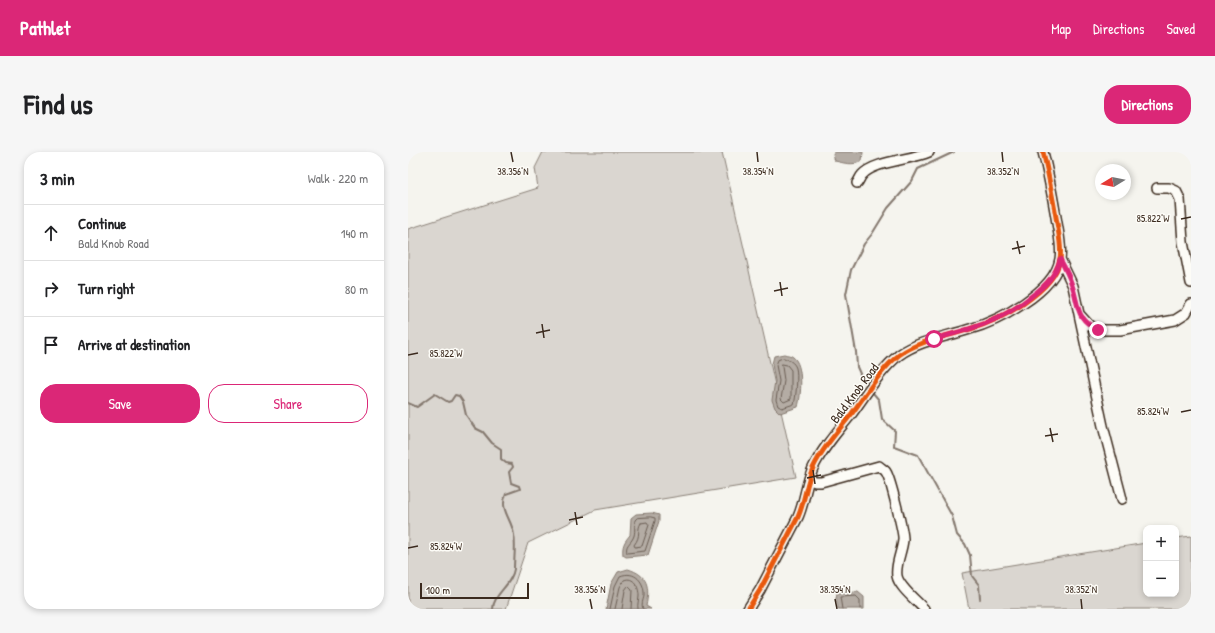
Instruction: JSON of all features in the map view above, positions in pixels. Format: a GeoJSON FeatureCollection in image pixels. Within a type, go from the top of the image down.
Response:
{"type":"FeatureCollection","features":[{"type":"Feature","properties":{"kind":"street"},"geometry":{"type":"LineString","coordinates":[[858,183],[862,175],[877,166],[920,156],[929,152]]}},
{"type":"Feature","properties":{"kind":"street","name":"Bald Knob Road"},"geometry":{"type":"LineString","coordinates":[[748,609],[760,590],[798,517],[802,508],[809,479],[816,462],[826,446],[892,361],[915,346],[987,324],[1013,311],[1044,287],[1055,273],[1060,259],[1060,240],[1043,152]]}},
{"type":"Feature","properties":{"kind":"street"},"geometry":{"type":"LineString","coordinates":[[1157,188],[1168,188],[1176,191],[1180,199],[1183,242],[1191,283]]}},
{"type":"Feature","properties":{"kind":"street"},"geometry":{"type":"LineString","coordinates":[[1060,259],[1073,286],[1103,426],[1122,499]]}},
{"type":"Feature","properties":{"kind":"street"},"geometry":{"type":"LineString","coordinates":[[1079,314],[1090,326],[1098,330],[1120,330],[1175,320],[1186,313],[1191,304]]}},
{"type":"Feature","properties":{"kind":"street"},"geometry":{"type":"LineString","coordinates":[[809,479],[815,482],[821,482],[879,466],[886,472],[904,539],[897,565],[897,576],[900,585],[924,609]]}},
{"type":"Feature","properties":{"kind":"shaded area"},"geometry":{"type":"Polygon","coordinates":[[[543,152],[722,152],[796,477],[595,510],[528,543],[506,609],[408,609],[408,229],[538,188],[535,168],[543,152]]]}},
{"type":"Feature","properties":{"kind":"shaded area"},"geometry":{"type":"Polygon","coordinates":[[[1191,536],[1191,609],[969,609],[962,573],[1143,543],[1143,597],[1179,597],[1179,538],[1191,536]]]}},
{"type":"Feature","properties":{"kind":"water"},"geometry":{"type":"Polygon","coordinates":[[[834,152],[863,152],[862,161],[852,164],[835,161],[833,155],[834,152]]]}},
{"type":"Feature","properties":{"kind":"water"},"geometry":{"type":"Polygon","coordinates":[[[784,354],[792,356],[799,367],[801,388],[798,407],[780,413],[775,408],[772,400],[775,381],[772,364],[774,356],[784,354]]]}},
{"type":"Feature","properties":{"kind":"water"},"geometry":{"type":"Polygon","coordinates":[[[652,513],[659,515],[659,521],[648,555],[626,557],[623,555],[623,547],[630,535],[631,518],[636,514],[652,513]]]}},
{"type":"Feature","properties":{"kind":"water"},"geometry":{"type":"Polygon","coordinates":[[[628,569],[644,578],[648,593],[646,606],[651,609],[606,609],[611,584],[618,572],[628,569]]]}},
{"type":"Feature","properties":{"kind":"water"},"geometry":{"type":"Polygon","coordinates":[[[858,592],[864,597],[864,609],[838,609],[836,599],[837,593],[858,592]]]}},
{"type":"Feature","properties":{"kind":"waterway"},"geometry":{"type":"LineString","coordinates":[[868,385],[861,376],[857,367],[856,352],[846,294],[851,270],[864,244],[888,208],[912,181],[918,169],[954,152]]}},
{"type":"Feature","properties":{"kind":"waterway"},"geometry":{"type":"LineString","coordinates":[[873,393],[879,400],[882,419],[895,431],[894,446],[918,455],[952,516],[957,535],[965,544],[970,555],[972,576],[979,585],[980,599]]}},
{"type":"Feature","properties":{"kind":"waterway"},"geometry":{"type":"LineString","coordinates":[[408,403],[417,407],[435,394],[448,402],[451,401],[455,395],[459,396],[463,402],[466,415],[475,428],[483,432],[492,443],[501,449],[501,459],[506,463],[512,464],[513,467],[509,472],[511,483],[519,486],[520,489],[506,494],[504,505],[514,535],[514,569],[513,575],[496,599],[493,609]]}},
{"type":"Feature","properties":{"kind":"cycle path"},"geometry":{"type":"LineString","coordinates":[[748,609],[760,590],[798,517],[813,468],[830,441],[885,368],[907,350],[933,339],[982,325],[1009,312],[1037,294],[1048,283],[1056,271],[1061,250],[1051,188],[1043,152]]}},
{"type":"Feature","properties":{"kind":"route"},"geometry":{"type":"LineString","coordinates":[[934,339],[987,324],[1021,306],[1044,287],[1050,280],[1055,273],[1060,259],[1073,286],[1079,314],[1090,326],[1098,330]]}}]}
